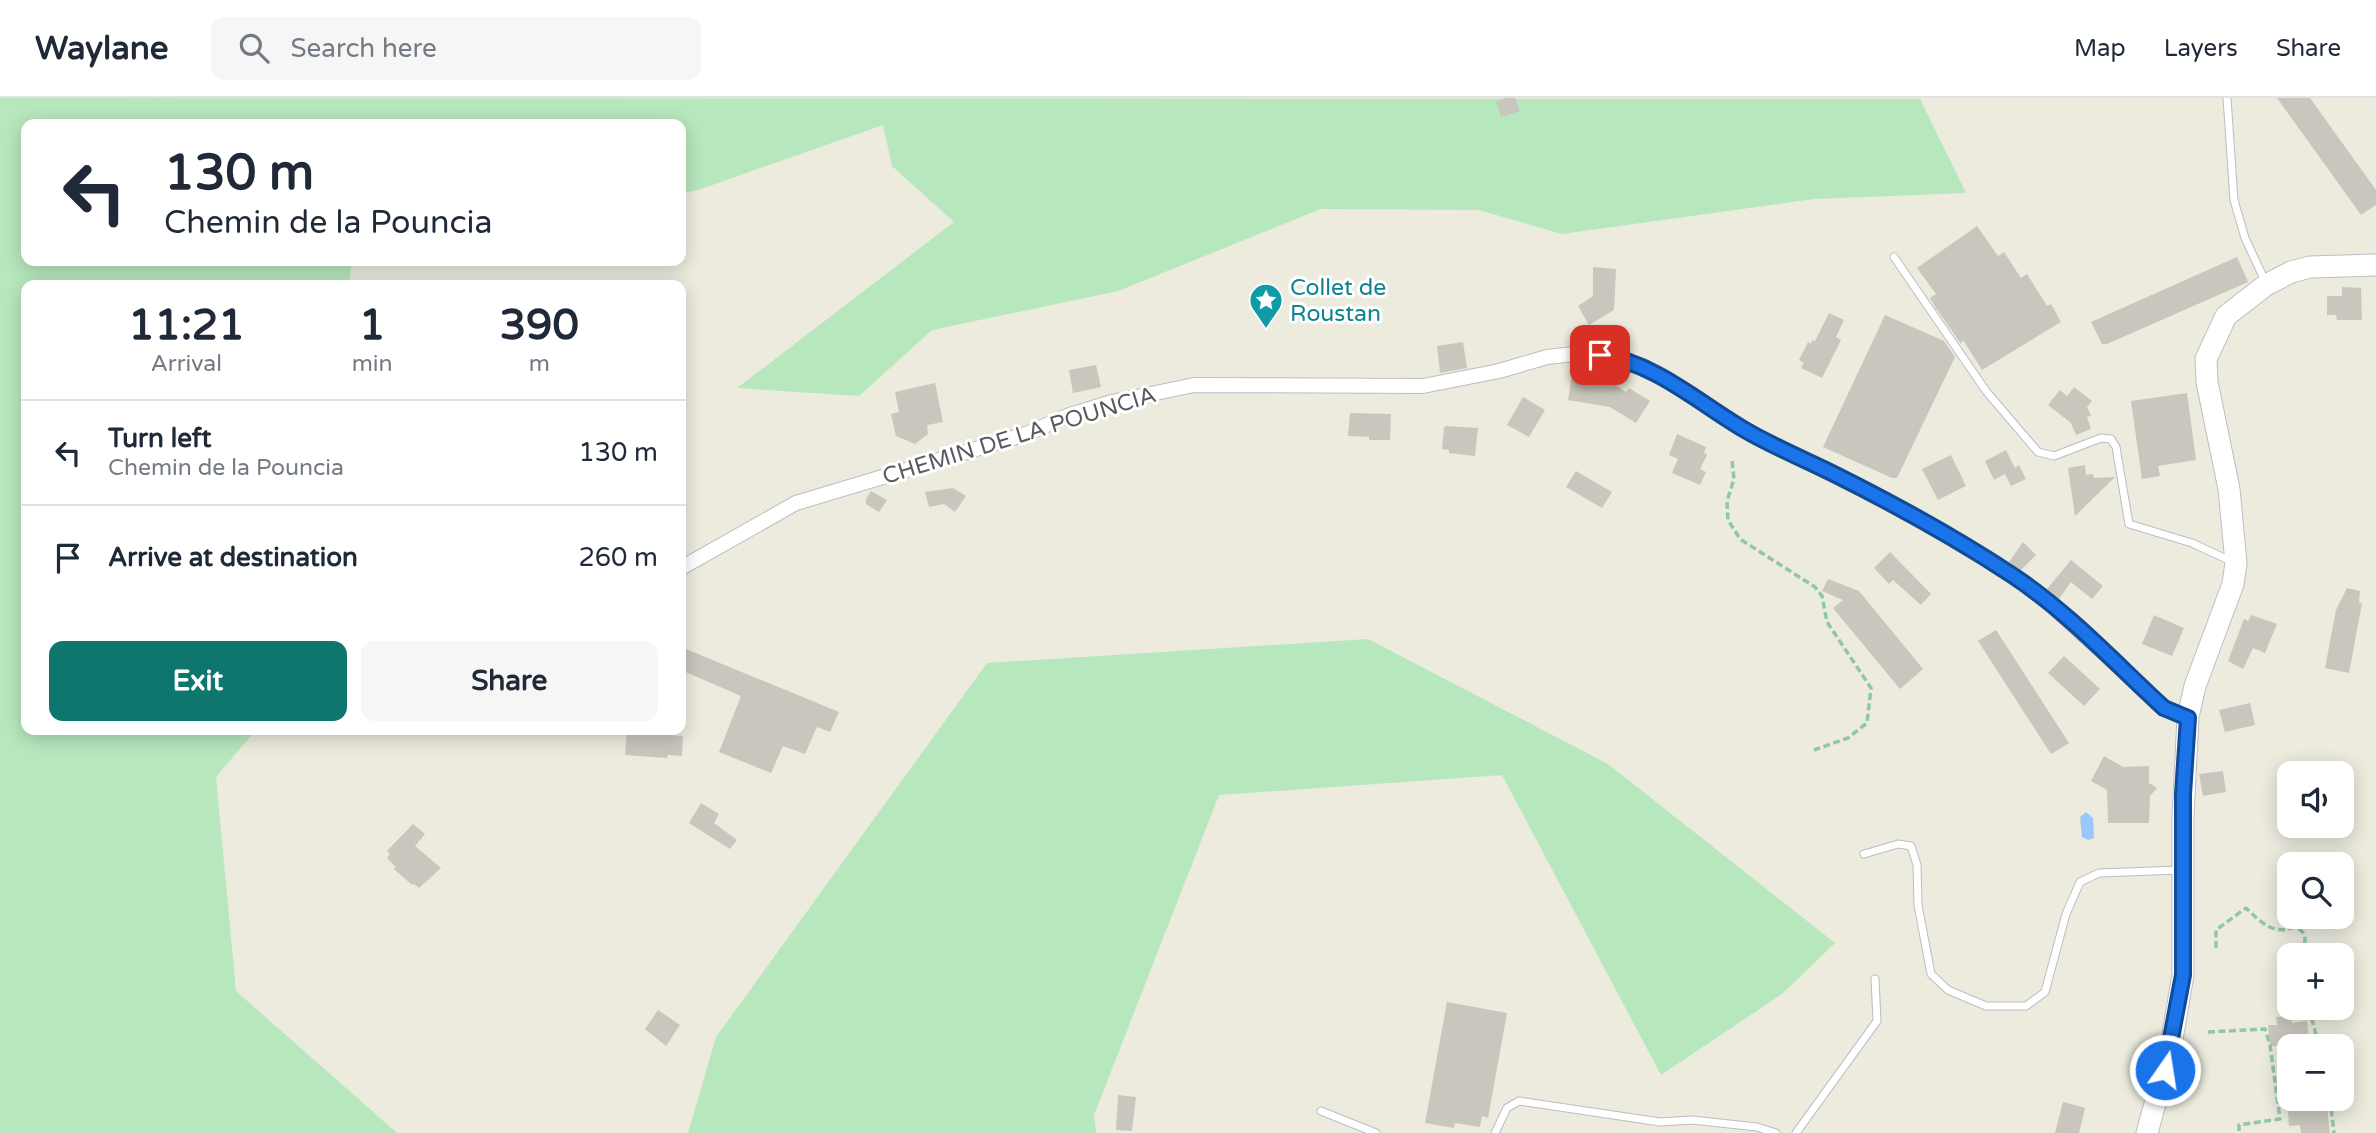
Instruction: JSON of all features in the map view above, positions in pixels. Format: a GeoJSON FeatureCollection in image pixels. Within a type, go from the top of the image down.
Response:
{"type":"FeatureCollection","features":[{"type":"Feature","properties":{"kind":"street"},"geometry":{"type":"LineString","coordinates":[[2147,1133],[2171,1045],[2183,975],[2184,771],[2188,718],[2195,686],[2233,584],[2236,564],[2229,489],[2207,382],[2206,359],[2226,316],[2266,285],[2291,272],[2310,267],[2376,265]]}},
{"type":"Feature","properties":{"kind":"street","name":"CHEMIN DE LA POUNCIA"},"geometry":{"type":"LineString","coordinates":[[686,565],[796,503],[1026,434],[1067,416],[1112,402],[1194,385],[1423,386],[1499,371],[1547,357],[1583,353],[1617,357],[1647,368],[1747,431],[1898,508],[1982,556],[2048,603],[2164,708],[2188,718]]}},
{"type":"Feature","properties":{"kind":"lane"},"geometry":{"type":"LineString","coordinates":[[2227,98],[2234,200],[2245,238],[2266,285]]}},
{"type":"Feature","properties":{"kind":"lane"},"geometry":{"type":"LineString","coordinates":[[1894,257],[1986,391],[2038,452],[2053,456],[2101,438],[2110,439],[2116,447],[2129,524],[2192,543],[2236,564]]}},
{"type":"Feature","properties":{"kind":"lane"},"geometry":{"type":"LineString","coordinates":[[1864,854],[1898,844],[1911,846],[1917,865],[1918,905],[1931,974],[1948,990],[1986,1006],[2026,1006],[2045,992],[2066,914],[2080,883],[2099,873],[2184,870]]}},
{"type":"Feature","properties":{"kind":"lane"},"geometry":{"type":"LineString","coordinates":[[1796,1133],[1877,1021],[1875,979]]}},
{"type":"Feature","properties":{"kind":"lane"},"geometry":{"type":"LineString","coordinates":[[1496,1133],[1507,1108],[1519,1101],[1660,1122],[1692,1120],[1757,1126],[1776,1133]]}},
{"type":"Feature","properties":{"kind":"lane"},"geometry":{"type":"LineString","coordinates":[[1321,1111],[1376,1133]]}},
{"type":"Feature","properties":{"kind":"path"},"geometry":{"type":"LineString","coordinates":[[1732,461],[1734,479],[1727,501],[1728,520],[1740,539],[1815,587],[1822,597],[1827,622],[1871,688],[1867,723],[1848,738],[1814,750]]}},
{"type":"Feature","properties":{"kind":"path"},"geometry":{"type":"LineString","coordinates":[[2216,948],[2216,930],[2245,908],[2269,928],[2285,931],[2295,927],[2300,929],[2306,936],[2307,943]]}},
{"type":"Feature","properties":{"kind":"path"},"geometry":{"type":"LineString","coordinates":[[2208,1032],[2265,1029],[2270,1045],[2280,1119],[2239,1125],[2239,1133]]}},
{"type":"Feature","properties":{"kind":"path"},"geometry":{"type":"LineString","coordinates":[[2331,1111],[2334,1133]]}},
{"type":"Feature","properties":{"kind":"green space"},"geometry":{"type":"Polygon","coordinates":[[[0,98],[1920,99],[1966,193],[1814,199],[1562,234],[1479,210],[1321,209],[1118,291],[932,330],[859,396],[737,388],[954,222],[892,166],[883,125],[686,193],[686,119],[21,119],[21,266],[351,266],[350,280],[21,280],[21,735],[252,735],[216,777],[236,991],[397,1133],[0,1133],[0,98]]]}},
{"type":"Feature","properties":{"kind":"green space"},"geometry":{"type":"Polygon","coordinates":[[[1368,639],[1608,764],[1835,943],[1782,994],[1661,1075],[1502,775],[1219,795],[1094,1115],[1096,1133],[688,1133],[716,1037],[987,663],[1368,639]]]}},
{"type":"Feature","properties":{"kind":"water"},"geometry":{"type":"Polygon","coordinates":[[[2086,812],[2093,818],[2094,838],[2088,840],[2082,837],[2080,817],[2086,812]]]}},
{"type":"Feature","properties":{"kind":"building"},"geometry":{"type":"Polygon","coordinates":[[[1515,98],[1520,111],[1501,117],[1496,101],[1515,98]]]}},
{"type":"Feature","properties":{"kind":"building"},"geometry":{"type":"Polygon","coordinates":[[[2277,98],[2310,98],[2376,190],[2376,205],[2361,215],[2277,98]]]}},
{"type":"Feature","properties":{"kind":"building"},"geometry":{"type":"Polygon","coordinates":[[[1977,226],[1998,256],[2004,252],[2021,278],[2027,274],[2047,306],[2051,304],[2061,322],[1982,370],[1963,340],[1961,344],[1936,308],[1930,298],[1936,294],[1917,268],[1977,226]]]}},
{"type":"Feature","properties":{"kind":"building"},"geometry":{"type":"Polygon","coordinates":[[[2237,257],[2248,282],[2102,344],[2091,322],[2237,257]]]}},
{"type":"Feature","properties":{"kind":"building"},"geometry":{"type":"Polygon","coordinates":[[[1593,267],[1616,269],[1614,310],[1589,325],[1578,306],[1593,296],[1593,267]]]}},
{"type":"Feature","properties":{"kind":"building"},"geometry":{"type":"Polygon","coordinates":[[[2342,287],[2361,288],[2362,320],[2337,320],[2336,315],[2327,315],[2327,296],[2342,296],[2342,287]]]}},
{"type":"Feature","properties":{"kind":"building"},"geometry":{"type":"Polygon","coordinates":[[[1829,313],[1844,320],[1836,337],[1841,340],[1822,378],[1801,368],[1804,363],[1799,360],[1808,342],[1811,344],[1812,340],[1815,341],[1829,313]]]}},
{"type":"Feature","properties":{"kind":"building"},"geometry":{"type":"Polygon","coordinates":[[[1885,315],[1944,341],[1955,357],[1897,478],[1823,447],[1885,315]]]}},
{"type":"Feature","properties":{"kind":"building"},"geometry":{"type":"Polygon","coordinates":[[[1463,342],[1467,368],[1440,373],[1437,346],[1463,342]]]}},
{"type":"Feature","properties":{"kind":"building"},"geometry":{"type":"Polygon","coordinates":[[[1096,365],[1101,387],[1073,393],[1069,370],[1096,365]]]}},
{"type":"Feature","properties":{"kind":"building"},"geometry":{"type":"Polygon","coordinates":[[[1572,376],[1612,383],[1626,392],[1629,388],[1650,401],[1636,423],[1610,407],[1568,400],[1572,376]]]}},
{"type":"Feature","properties":{"kind":"building"},"geometry":{"type":"Polygon","coordinates":[[[935,383],[943,422],[927,425],[928,434],[915,444],[896,436],[891,414],[899,412],[895,392],[935,383]]]}},
{"type":"Feature","properties":{"kind":"building"},"geometry":{"type":"Polygon","coordinates":[[[2074,387],[2092,401],[2087,407],[2091,416],[2087,417],[2091,429],[2076,435],[2071,423],[2048,405],[2060,390],[2067,396],[2074,387]]]}},
{"type":"Feature","properties":{"kind":"building"},"geometry":{"type":"Polygon","coordinates":[[[2187,393],[2196,460],[2158,466],[2160,476],[2142,479],[2131,401],[2187,393]]]}},
{"type":"Feature","properties":{"kind":"building"},"geometry":{"type":"Polygon","coordinates":[[[1523,397],[1545,410],[1529,437],[1507,425],[1523,397]]]}},
{"type":"Feature","properties":{"kind":"building"},"geometry":{"type":"Polygon","coordinates":[[[1350,413],[1391,414],[1390,440],[1348,436],[1350,413]]]}},
{"type":"Feature","properties":{"kind":"building"},"geometry":{"type":"Polygon","coordinates":[[[1444,427],[1478,428],[1475,456],[1449,453],[1449,450],[1442,449],[1444,427]]]}},
{"type":"Feature","properties":{"kind":"building"},"geometry":{"type":"Polygon","coordinates":[[[1677,434],[1706,447],[1704,453],[1707,455],[1700,469],[1706,472],[1700,485],[1672,473],[1678,459],[1669,455],[1677,434]]]}},
{"type":"Feature","properties":{"kind":"building"},"geometry":{"type":"Polygon","coordinates":[[[2006,450],[2015,468],[2019,465],[2026,479],[2011,486],[2005,474],[1994,480],[1985,461],[2006,450]]]}},
{"type":"Feature","properties":{"kind":"building"},"geometry":{"type":"Polygon","coordinates":[[[1951,455],[1966,486],[1938,500],[1922,469],[1951,455]]]}},
{"type":"Feature","properties":{"kind":"building"},"geometry":{"type":"Polygon","coordinates":[[[2085,465],[2086,475],[2093,474],[2094,478],[2115,477],[2075,516],[2068,468],[2085,465]]]}},
{"type":"Feature","properties":{"kind":"building"},"geometry":{"type":"Polygon","coordinates":[[[1576,471],[1612,492],[1602,508],[1566,487],[1576,471]]]}},
{"type":"Feature","properties":{"kind":"building"},"geometry":{"type":"Polygon","coordinates":[[[953,488],[966,496],[955,512],[944,504],[929,507],[925,492],[953,488]]]}},
{"type":"Feature","properties":{"kind":"building"},"geometry":{"type":"Polygon","coordinates":[[[871,491],[887,500],[879,512],[866,504],[871,491]]]}},
{"type":"Feature","properties":{"kind":"building"},"geometry":{"type":"Polygon","coordinates":[[[2023,542],[2036,555],[2021,570],[2009,562],[2023,542]]]}},
{"type":"Feature","properties":{"kind":"building"},"geometry":{"type":"Polygon","coordinates":[[[1890,552],[1931,594],[1921,605],[1893,580],[1889,584],[1874,568],[1890,552]]]}},
{"type":"Feature","properties":{"kind":"building"},"geometry":{"type":"Polygon","coordinates":[[[2071,560],[2103,586],[2092,599],[2071,582],[2059,599],[2047,589],[2071,560]]]}},
{"type":"Feature","properties":{"kind":"building"},"geometry":{"type":"Polygon","coordinates":[[[1828,579],[1859,591],[1923,669],[1900,689],[1833,608],[1843,600],[1822,591],[1828,579]]]}},
{"type":"Feature","properties":{"kind":"building"},"geometry":{"type":"Polygon","coordinates":[[[2347,588],[2360,591],[2359,603],[2362,603],[2349,673],[2325,668],[2336,610],[2347,588]]]}},
{"type":"Feature","properties":{"kind":"building"},"geometry":{"type":"Polygon","coordinates":[[[2154,615],[2184,628],[2172,656],[2142,644],[2154,615]]]}},
{"type":"Feature","properties":{"kind":"building"},"geometry":{"type":"Polygon","coordinates":[[[2251,615],[2277,624],[2265,653],[2253,648],[2243,669],[2228,661],[2244,619],[2248,621],[2251,615]]]}},
{"type":"Feature","properties":{"kind":"building"},"geometry":{"type":"Polygon","coordinates":[[[1996,630],[2069,743],[2051,754],[1978,641],[1996,630]]]}},
{"type":"Feature","properties":{"kind":"building"},"geometry":{"type":"Polygon","coordinates":[[[686,649],[839,712],[830,732],[817,727],[805,754],[783,746],[771,773],[719,752],[741,696],[686,672],[686,649]]]}},
{"type":"Feature","properties":{"kind":"building"},"geometry":{"type":"Polygon","coordinates":[[[2064,656],[2100,689],[2084,706],[2048,673],[2064,656]]]}},
{"type":"Feature","properties":{"kind":"building"},"geometry":{"type":"Polygon","coordinates":[[[2250,703],[2255,725],[2225,732],[2219,710],[2250,703]]]}},
{"type":"Feature","properties":{"kind":"building"},"geometry":{"type":"Polygon","coordinates":[[[627,735],[683,736],[682,756],[668,755],[667,758],[625,755],[627,735]]]}},
{"type":"Feature","properties":{"kind":"building"},"geometry":{"type":"Polygon","coordinates":[[[2104,756],[2123,767],[2149,766],[2149,783],[2157,788],[2150,796],[2149,823],[2108,823],[2107,790],[2091,781],[2104,756]]]}},
{"type":"Feature","properties":{"kind":"building"},"geometry":{"type":"Polygon","coordinates":[[[2223,771],[2226,792],[2203,796],[2199,774],[2223,771]]]}},
{"type":"Feature","properties":{"kind":"building"},"geometry":{"type":"Polygon","coordinates":[[[701,803],[719,814],[714,823],[737,840],[730,849],[689,823],[701,803]]]}},
{"type":"Feature","properties":{"kind":"building"},"geometry":{"type":"Polygon","coordinates":[[[413,824],[425,834],[415,846],[441,868],[419,888],[394,869],[396,867],[387,858],[390,854],[387,851],[413,824]]]}},
{"type":"Feature","properties":{"kind":"building"},"geometry":{"type":"Polygon","coordinates":[[[1447,1002],[1507,1013],[1488,1118],[1482,1116],[1480,1127],[1455,1123],[1454,1128],[1425,1123],[1447,1002]]]}},
{"type":"Feature","properties":{"kind":"building"},"geometry":{"type":"Polygon","coordinates":[[[658,1010],[680,1025],[666,1046],[645,1029],[658,1010]]]}},
{"type":"Feature","properties":{"kind":"building"},"geometry":{"type":"Polygon","coordinates":[[[2276,1017],[2277,1020],[2292,1020],[2292,1023],[2307,1021],[2309,1034],[2277,1034],[2277,1046],[2270,1046],[2268,1025],[2277,1025],[2276,1017]]]}},
{"type":"Feature","properties":{"kind":"building"},"geometry":{"type":"Polygon","coordinates":[[[1118,1095],[1136,1097],[1132,1131],[1116,1130],[1118,1095]]]}},
{"type":"Feature","properties":{"kind":"building"},"geometry":{"type":"Polygon","coordinates":[[[2063,1102],[2085,1108],[2079,1133],[2055,1133],[2063,1102]]]}},
{"type":"Feature","properties":{"kind":"building"},"geometry":{"type":"Polygon","coordinates":[[[2288,1111],[2327,1111],[2330,1133],[2301,1133],[2300,1125],[2289,1126],[2288,1111]]]}},
{"type":"Feature","properties":{"kind":"place","name":"Collet de Roustan"},"geometry":{"type":"Point","coordinates":[1266,330]}},
{"type":"Feature","properties":{"kind":"route"},"geometry":{"type":"LineString","coordinates":[[1600,355],[1617,357],[1647,368],[1747,431],[1857,486],[1982,556],[2048,603],[2164,708],[2188,718],[2183,794],[2183,975],[2165,1070]]}}]}
